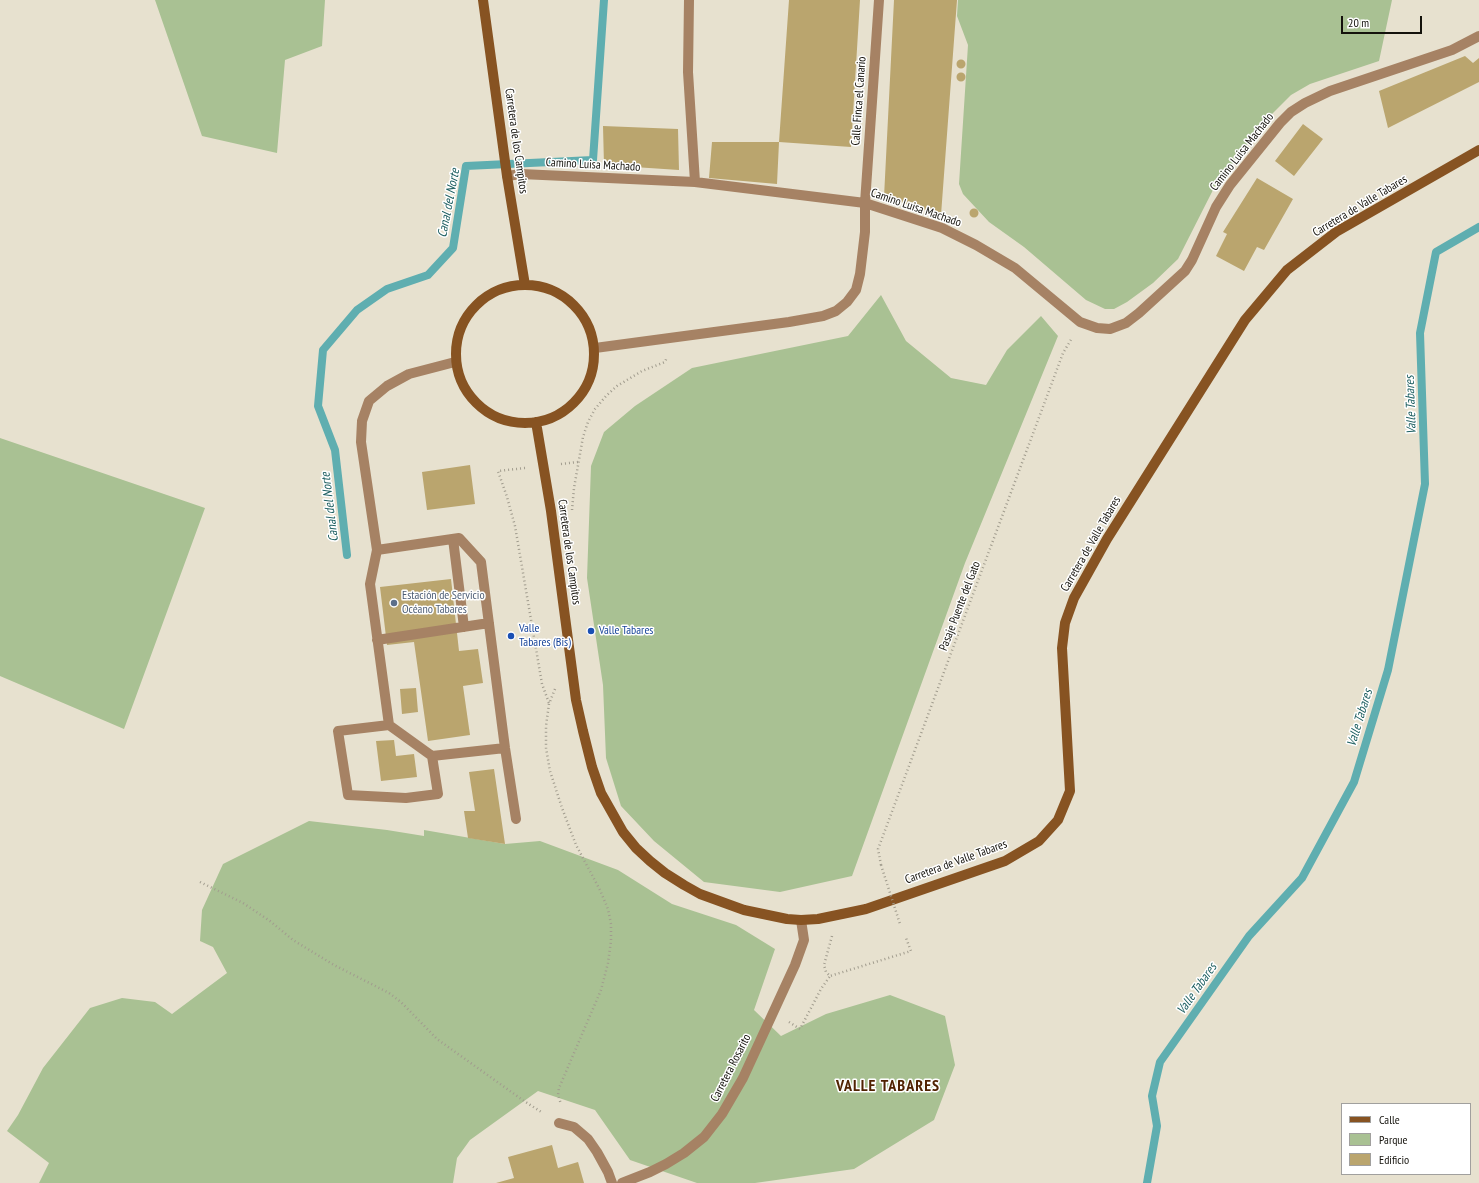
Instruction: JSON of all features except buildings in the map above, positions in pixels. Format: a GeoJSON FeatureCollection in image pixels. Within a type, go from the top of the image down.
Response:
{"type":"FeatureCollection","features":[{"type":"Feature","properties":{"kind":"main road","name":"Carretera de los Campitos"},"geometry":{"type":"LineString","coordinates":[[483,0],[507,176],[525,285]]}},
{"type":"Feature","properties":{"kind":"main road","name":"Carretera de Valle Tabares"},"geometry":{"type":"LineString","coordinates":[[801,920],[818,919],[866,909],[1004,861],[1039,841],[1058,820],[1070,791],[1062,648],[1065,623],[1074,598],[1107,539],[1245,320],[1286,270],[1336,232],[1479,150]]}},
{"type":"Feature","properties":{"kind":"main road"},"geometry":{"type":"LineString","coordinates":[[510,286],[540,286],[567,300],[578,311],[588,329],[595,348],[595,366],[590,381],[582,393],[560,413],[549,419],[536,422],[522,423],[510,421],[494,416],[479,406],[468,394],[460,379],[455,362],[459,329],[468,314],[479,301],[493,292],[510,286]]}},
{"type":"Feature","properties":{"kind":"main road","name":"Carretera de los Campitos"},"geometry":{"type":"LineString","coordinates":[[536,422],[551,511],[576,700],[592,767],[601,793],[611,813],[623,832],[636,848],[665,873],[684,885],[700,894],[744,910],[766,916],[801,920]]}},
{"type":"Feature","properties":{"kind":"street"},"geometry":{"type":"LineString","coordinates":[[689,0],[688,72],[695,182]]}},
{"type":"Feature","properties":{"kind":"street","name":"Calle Finca el Canario"},"geometry":{"type":"LineString","coordinates":[[595,348],[789,322],[823,316],[836,311],[847,302],[856,290],[860,274],[865,232],[865,203],[879,0]]}},
{"type":"Feature","properties":{"kind":"street","name":"Camino Luisa Machado"},"geometry":{"type":"LineString","coordinates":[[507,176],[521,174],[695,182],[865,203],[942,228],[976,245],[1015,268],[1080,322],[1097,328],[1110,329],[1126,323],[1139,313],[1185,271],[1192,260],[1216,207],[1230,185],[1280,123],[1291,112],[1305,103],[1330,92],[1452,50],[1479,36]]}},
{"type":"Feature","properties":{"kind":"street"},"geometry":{"type":"LineString","coordinates":[[389,724],[370,584],[377,550],[361,442],[362,421],[369,401],[387,386],[409,374],[455,362]]}},
{"type":"Feature","properties":{"kind":"street"},"geometry":{"type":"LineString","coordinates":[[377,550],[460,538],[481,562],[505,748],[516,820]]}},
{"type":"Feature","properties":{"kind":"street"},"geometry":{"type":"LineString","coordinates":[[453,539],[464,627]]}},
{"type":"Feature","properties":{"kind":"street"},"geometry":{"type":"LineString","coordinates":[[378,640],[489,624]]}},
{"type":"Feature","properties":{"kind":"street"},"geometry":{"type":"LineString","coordinates":[[432,756],[438,794],[406,798],[348,795],[338,731],[389,724],[432,756],[505,748]]}},
{"type":"Feature","properties":{"kind":"street","name":"Carretera Rosarito"},"geometry":{"type":"LineString","coordinates":[[622,1183],[666,1164],[684,1153],[704,1137],[722,1114],[743,1078],[795,964],[804,940],[801,920]]}},
{"type":"Feature","properties":{"kind":"street"},"geometry":{"type":"LineString","coordinates":[[559,1123],[574,1127],[588,1139],[608,1172],[612,1183]]}},
{"type":"Feature","properties":{"kind":"path"},"geometry":{"type":"LineString","coordinates":[[578,462],[583,437],[588,422],[595,409],[617,386],[642,371],[664,362],[675,337]]}},
{"type":"Feature","properties":{"kind":"path","name":"Pasaje Puente del Gato"},"geometry":{"type":"LineString","coordinates":[[900,924],[881,866],[878,849],[1063,353]]}},
{"type":"Feature","properties":{"kind":"path"},"geometry":{"type":"LineString","coordinates":[[498,471],[515,526],[542,684],[549,704],[546,726],[546,748],[550,771],[576,845],[608,909],[611,924],[611,941],[602,990],[559,1088],[558,1095],[561,1104],[574,1127]]}},
{"type":"Feature","properties":{"kind":"path"},"geometry":{"type":"LineString","coordinates":[[200,882],[243,903],[270,921],[293,940],[334,965],[389,993],[401,1002],[437,1039],[524,1101],[559,1123]]}},
{"type":"Feature","properties":{"kind":"path"},"geometry":{"type":"LineString","coordinates":[[773,1013],[800,1029],[821,988],[830,976],[911,950],[906,938]]}},
{"type":"Feature","properties":{"kind":"path"},"geometry":{"type":"LineString","coordinates":[[829,951],[824,965],[826,972],[830,976]]}},
{"type":"Feature","properties":{"kind":"green space"},"geometry":{"type":"Polygon","coordinates":[[[155,0],[325,0],[322,46],[285,60],[277,153],[202,136],[155,0]]]}},
{"type":"Feature","properties":{"kind":"green space"},"geometry":{"type":"Polygon","coordinates":[[[958,0],[1392,0],[1379,61],[1310,84],[1291,95],[1266,120],[1215,186],[1178,259],[1153,283],[1127,302],[1114,309],[1105,309],[1086,300],[1024,247],[989,222],[963,194],[959,184],[968,45],[957,16],[958,0]]]}},
{"type":"Feature","properties":{"kind":"green space"},"geometry":{"type":"Polygon","coordinates":[[[881,295],[906,341],[951,378],[986,385],[1007,350],[1041,316],[1058,336],[965,563],[852,876],[780,892],[704,882],[654,841],[621,806],[606,758],[603,685],[587,578],[591,466],[604,432],[635,406],[692,368],[848,336],[881,295]]]}},
{"type":"Feature","properties":{"kind":"green space"},"geometry":{"type":"Polygon","coordinates":[[[0,438],[205,508],[124,729],[0,676],[0,438]]]}},
{"type":"Feature","properties":{"kind":"green space"},"geometry":{"type":"Polygon","coordinates":[[[309,821],[424,836],[424,830],[505,844],[540,841],[618,870],[672,904],[736,925],[775,949],[754,1010],[781,1036],[826,1014],[890,995],[945,1016],[955,1065],[934,1120],[854,1169],[755,1183],[697,1183],[630,1160],[595,1110],[538,1091],[470,1140],[457,1158],[453,1183],[39,1183],[49,1163],[7,1131],[18,1115],[43,1068],[90,1008],[122,998],[155,1002],[172,1014],[227,973],[213,947],[200,941],[202,910],[223,864],[309,821]]]}},
{"type":"Feature","properties":{"kind":"waterway","name":"Canal del Norte"},"geometry":{"type":"LineString","coordinates":[[347,555],[335,450],[318,406],[323,350],[357,310],[387,289],[428,275],[453,248],[466,166],[593,160],[604,0]]}},
{"type":"Feature","properties":{"kind":"waterway","name":"Valle Tabares"},"geometry":{"type":"LineString","coordinates":[[1147,1183],[1157,1126],[1152,1096],[1160,1062],[1249,936],[1302,878],[1354,782],[1388,670],[1425,484],[1420,333],[1436,252],[1479,227]]}},
{"type":"Feature","properties":{"kind":"place","name":"Estación de Servicio Océano Tabares"},"geometry":{"type":"Point","coordinates":[394,603]}},
{"type":"Feature","properties":{"kind":"place","name":"Valle Tabares"},"geometry":{"type":"Point","coordinates":[591,631]}},
{"type":"Feature","properties":{"kind":"place","name":"Valle Tabares (Bis)"},"geometry":{"type":"Point","coordinates":[511,636]}},
{"type":"Feature","properties":{"kind":"district","name":"VALLE TABARES"},"geometry":{"type":"Point","coordinates":[888,1086]}}]}
